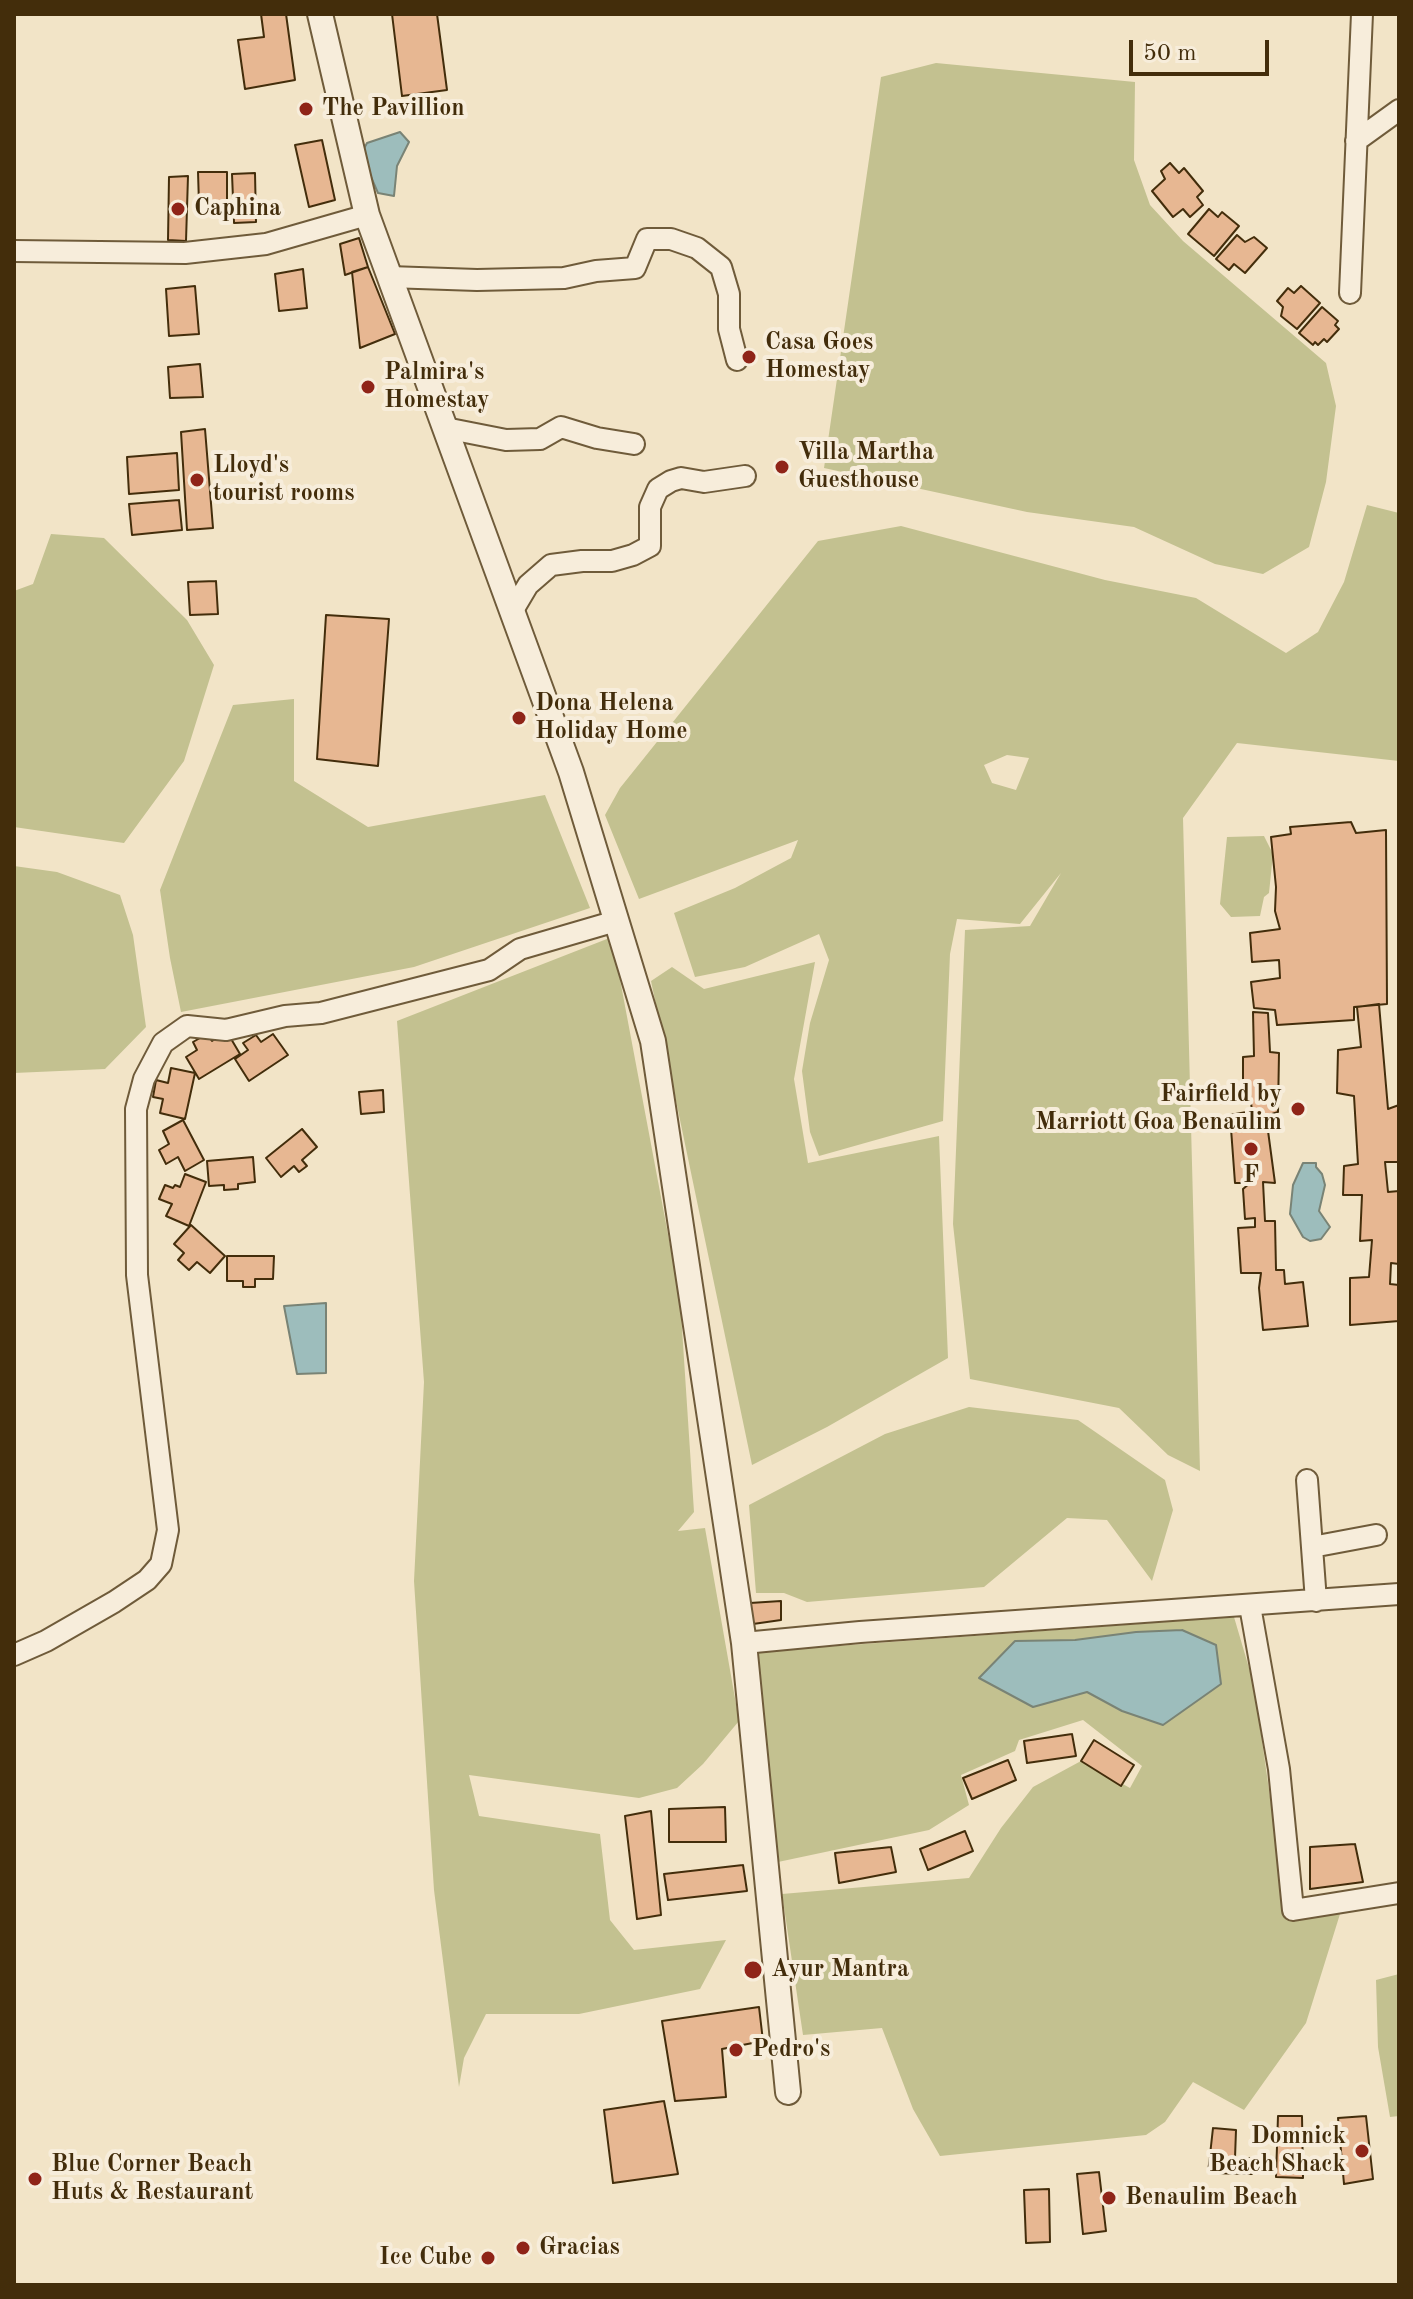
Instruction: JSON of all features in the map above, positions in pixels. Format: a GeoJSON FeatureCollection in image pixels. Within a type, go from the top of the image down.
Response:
{"type":"FeatureCollection","features":[{"type":"Feature","properties":{"kind":"street"},"geometry":{"type":"LineString","coordinates":[[320,14],[367,215],[571,772],[653,1041],[744,1643],[788,2092]]}},
{"type":"Feature","properties":{"kind":"street"},"geometry":{"type":"LineString","coordinates":[[1350,293],[1362,14]]}},
{"type":"Feature","properties":{"kind":"street"},"geometry":{"type":"LineString","coordinates":[[1356,141],[1399,110]]}},
{"type":"Feature","properties":{"kind":"street"},"geometry":{"type":"LineString","coordinates":[[14,251],[185,253],[266,244],[367,215]]}},
{"type":"Feature","properties":{"kind":"street"},"geometry":{"type":"LineString","coordinates":[[389,277],[477,280],[564,278],[596,271],[635,268],[647,239],[671,239],[697,248],[721,267],[729,294],[729,329],[737,360]]}},
{"type":"Feature","properties":{"kind":"street"},"geometry":{"type":"LineString","coordinates":[[445,428],[506,440],[540,439],[561,427],[597,438],[634,444]]}},
{"type":"Feature","properties":{"kind":"street"},"geometry":{"type":"LineString","coordinates":[[512,612],[528,585],[551,565],[612,561],[650,546],[650,507],[658,489],[671,481],[681,478],[704,482],[745,476]]}},
{"type":"Feature","properties":{"kind":"street"},"geometry":{"type":"LineString","coordinates":[[14,1655],[46,1641],[114,1602],[147,1580],[161,1564],[168,1530],[137,1275],[136,1109],[144,1079],[163,1043],[187,1026],[226,1030],[285,1016],[321,1013],[489,970],[520,949],[616,921]]}},
{"type":"Feature","properties":{"kind":"street"},"geometry":{"type":"LineString","coordinates":[[1307,1480],[1316,1601]]}},
{"type":"Feature","properties":{"kind":"street"},"geometry":{"type":"LineString","coordinates":[[1312,1547],[1376,1535]]}},
{"type":"Feature","properties":{"kind":"street"},"geometry":{"type":"LineString","coordinates":[[744,1643],[1399,1594]]}},
{"type":"Feature","properties":{"kind":"street"},"geometry":{"type":"LineString","coordinates":[[1250,1606],[1279,1769],[1293,1910],[1399,1893]]}},
{"type":"Feature","properties":{"kind":"shaded area"},"geometry":{"type":"Polygon","coordinates":[[[936,63],[1135,82],[1134,160],[1150,205],[1183,241],[1326,363],[1336,406],[1326,482],[1309,547],[1263,574],[1215,564],[1134,527],[1027,512],[824,468],[881,77],[936,63]]]}},
{"type":"Feature","properties":{"kind":"shaded area"},"geometry":{"type":"Polygon","coordinates":[[[1367,505],[1399,513],[1399,761],[1237,743],[1183,818],[1200,1471],[1168,1455],[1119,1408],[970,1379],[953,1224],[965,930],[1030,926],[1061,873],[1020,924],[957,919],[950,954],[943,1121],[819,1156],[810,1132],[802,1071],[810,1023],[829,960],[819,934],[745,967],[695,977],[674,913],[735,888],[791,858],[798,840],[639,899],[605,815],[620,788],[818,541],[901,526],[1105,580],[1196,598],[1286,653],[1318,632],[1344,582],[1367,505]],[[1007,755],[984,765],[992,783],[1016,790],[1029,758],[1007,755]]]}},
{"type":"Feature","properties":{"kind":"shaded area"},"geometry":{"type":"Polygon","coordinates":[[[51,534],[104,538],[187,620],[214,665],[184,761],[124,843],[14,827],[14,591],[33,584],[51,534]]]}},
{"type":"Feature","properties":{"kind":"shaded area"},"geometry":{"type":"Polygon","coordinates":[[[294,699],[294,781],[368,827],[545,795],[590,908],[414,967],[181,1012],[160,890],[233,705],[294,699]]]}},
{"type":"Feature","properties":{"kind":"shaded area"},"geometry":{"type":"Polygon","coordinates":[[[1264,836],[1273,854],[1269,893],[1264,897],[1260,916],[1231,917],[1220,904],[1227,837],[1264,836]]]}},
{"type":"Feature","properties":{"kind":"shaded area"},"geometry":{"type":"Polygon","coordinates":[[[14,866],[57,872],[120,895],[133,935],[146,1027],[105,1069],[14,1073],[14,866]]]}},
{"type":"Feature","properties":{"kind":"shaded area"},"geometry":{"type":"Polygon","coordinates":[[[612,937],[680,1298],[694,1512],[678,1531],[705,1528],[739,1721],[703,1764],[677,1788],[639,1798],[469,1775],[479,1816],[600,1834],[610,1920],[634,1950],[726,1940],[700,1989],[579,2014],[486,2014],[464,2058],[459,2087],[434,1890],[414,1581],[424,1382],[397,1021],[612,937]]]}},
{"type":"Feature","properties":{"kind":"shaded area"},"geometry":{"type":"Polygon","coordinates":[[[815,962],[794,1079],[808,1163],[939,1136],[948,1358],[827,1427],[752,1465],[651,981],[672,967],[704,989],[815,962]]]}},
{"type":"Feature","properties":{"kind":"shaded area"},"geometry":{"type":"Polygon","coordinates":[[[969,1407],[1078,1420],[1165,1480],[1173,1510],[1152,1581],[1107,1520],[1067,1518],[984,1587],[807,1602],[784,1593],[756,1593],[749,1505],[885,1434],[969,1407]]]}},
{"type":"Feature","properties":{"kind":"shaded area"},"geometry":{"type":"Polygon","coordinates":[[[1234,1617],[1254,1685],[1287,1916],[1340,1914],[1306,2023],[1244,2110],[1193,2082],[1165,2122],[1146,2135],[940,2156],[913,2109],[882,2028],[803,2035],[782,1894],[969,1878],[1001,1828],[1033,1787],[1081,1761],[1130,1788],[1142,1766],[1083,1720],[1019,1740],[1015,1751],[961,1775],[969,1805],[929,1830],[778,1862],[754,1652],[1234,1617]]]}},
{"type":"Feature","properties":{"kind":"shaded area"},"geometry":{"type":"Polygon","coordinates":[[[1399,1974],[1399,2116],[1390,2117],[1378,2047],[1376,1980],[1399,1974]]]}},
{"type":"Feature","properties":{"kind":"water"},"geometry":{"type":"Polygon","coordinates":[[[400,132],[409,142],[397,166],[394,196],[378,193],[361,154],[367,143],[400,132]]]}},
{"type":"Feature","properties":{"kind":"water"},"geometry":{"type":"Polygon","coordinates":[[[1303,1163],[1316,1163],[1322,1174],[1325,1185],[1319,1211],[1330,1227],[1321,1239],[1310,1241],[1303,1237],[1290,1214],[1293,1185],[1303,1163]]]}},
{"type":"Feature","properties":{"kind":"water"},"geometry":{"type":"Polygon","coordinates":[[[326,1303],[326,1373],[297,1374],[284,1306],[326,1303]]]}},
{"type":"Feature","properties":{"kind":"water"},"geometry":{"type":"Polygon","coordinates":[[[1182,1630],[1216,1645],[1221,1684],[1163,1725],[1122,1711],[1087,1692],[1033,1707],[979,1678],[1015,1641],[1075,1640],[1182,1630]]]}},
{"type":"Feature","properties":{"kind":"building"},"geometry":{"type":"Polygon","coordinates":[[[261,14],[286,14],[295,80],[245,89],[238,40],[264,37],[261,14]]]}},
{"type":"Feature","properties":{"kind":"building"},"geometry":{"type":"Polygon","coordinates":[[[392,14],[437,14],[447,90],[402,96],[392,14]]]}},
{"type":"Feature","properties":{"kind":"building"},"geometry":{"type":"Polygon","coordinates":[[[322,140],[335,200],[309,207],[295,145],[322,140]]]}},
{"type":"Feature","properties":{"kind":"building"},"geometry":{"type":"Polygon","coordinates":[[[1170,163],[1179,173],[1184,168],[1203,191],[1197,197],[1203,205],[1190,217],[1183,209],[1173,217],[1152,191],[1165,179],[1161,171],[1170,163]]]}},
{"type":"Feature","properties":{"kind":"building"},"geometry":{"type":"Polygon","coordinates":[[[198,172],[227,172],[227,202],[199,204],[198,172]]]}},
{"type":"Feature","properties":{"kind":"building"},"geometry":{"type":"Polygon","coordinates":[[[255,173],[256,222],[234,223],[232,174],[255,173]]]}},
{"type":"Feature","properties":{"kind":"building","name":"Caphina"},"geometry":{"type":"Polygon","coordinates":[[[188,176],[186,241],[168,240],[169,177],[188,176]]]}},
{"type":"Feature","properties":{"kind":"building"},"geometry":{"type":"Polygon","coordinates":[[[1209,209],[1218,217],[1222,212],[1239,226],[1214,256],[1188,234],[1209,209]]]}},
{"type":"Feature","properties":{"kind":"building"},"geometry":{"type":"Polygon","coordinates":[[[1237,235],[1245,242],[1254,237],[1267,248],[1245,273],[1234,264],[1229,270],[1216,259],[1237,235]]]}},
{"type":"Feature","properties":{"kind":"building"},"geometry":{"type":"Polygon","coordinates":[[[359,238],[368,267],[345,275],[340,244],[359,238]]]}},
{"type":"Feature","properties":{"kind":"building"},"geometry":{"type":"Polygon","coordinates":[[[368,267],[395,334],[360,348],[352,272],[368,267]]]}},
{"type":"Feature","properties":{"kind":"building"},"geometry":{"type":"Polygon","coordinates":[[[303,269],[307,308],[279,311],[275,274],[303,269]]]}},
{"type":"Feature","properties":{"kind":"building"},"geometry":{"type":"Polygon","coordinates":[[[195,286],[199,334],[169,336],[166,289],[195,286]]]}},
{"type":"Feature","properties":{"kind":"building"},"geometry":{"type":"Polygon","coordinates":[[[1301,286],[1320,303],[1297,329],[1281,316],[1283,307],[1277,301],[1288,288],[1294,293],[1301,286]]]}},
{"type":"Feature","properties":{"kind":"building"},"geometry":{"type":"Polygon","coordinates":[[[1322,307],[1338,321],[1335,325],[1339,329],[1327,342],[1324,339],[1313,345],[1299,333],[1322,307]]]}},
{"type":"Feature","properties":{"kind":"building"},"geometry":{"type":"Polygon","coordinates":[[[200,364],[203,397],[170,398],[168,367],[200,364]]]}},
{"type":"Feature","properties":{"kind":"building","name":"Lloyd's tourist rooms"},"geometry":{"type":"Polygon","coordinates":[[[205,429],[213,528],[187,530],[181,432],[205,429]]]}},
{"type":"Feature","properties":{"kind":"building"},"geometry":{"type":"Polygon","coordinates":[[[177,453],[179,490],[129,494],[127,457],[177,453]]]}},
{"type":"Feature","properties":{"kind":"building"},"geometry":{"type":"Polygon","coordinates":[[[179,500],[182,530],[132,535],[129,504],[179,500]]]}},
{"type":"Feature","properties":{"kind":"building"},"geometry":{"type":"Polygon","coordinates":[[[216,581],[218,614],[190,615],[188,582],[216,581]]]}},
{"type":"Feature","properties":{"kind":"building"},"geometry":{"type":"Polygon","coordinates":[[[326,615],[389,619],[378,766],[317,759],[326,615]]]}},
{"type":"Feature","properties":{"kind":"building"},"geometry":{"type":"Polygon","coordinates":[[[1351,822],[1356,833],[1386,830],[1387,1004],[1354,1007],[1354,1020],[1277,1025],[1275,1010],[1254,1008],[1251,982],[1280,978],[1279,960],[1252,962],[1250,933],[1280,929],[1275,911],[1271,837],[1291,834],[1290,827],[1351,822]]]}},
{"type":"Feature","properties":{"kind":"building"},"geometry":{"type":"Polygon","coordinates":[[[1379,1004],[1388,1109],[1399,1105],[1398,1162],[1385,1162],[1388,1192],[1399,1191],[1399,1264],[1391,1263],[1390,1284],[1399,1285],[1399,1321],[1350,1325],[1350,1278],[1369,1277],[1372,1240],[1360,1241],[1362,1195],[1343,1195],[1344,1166],[1358,1164],[1354,1096],[1337,1093],[1338,1050],[1361,1047],[1357,1007],[1379,1004]]]}},
{"type":"Feature","properties":{"kind":"building","name":"F"},"geometry":{"type":"Polygon","coordinates":[[[1253,1012],[1268,1013],[1270,1052],[1279,1053],[1278,1112],[1266,1116],[1275,1183],[1263,1182],[1265,1221],[1275,1221],[1276,1270],[1284,1270],[1285,1284],[1303,1282],[1308,1326],[1263,1330],[1259,1288],[1261,1273],[1241,1273],[1238,1228],[1255,1227],[1255,1218],[1245,1219],[1243,1189],[1250,1183],[1235,1183],[1230,1115],[1252,1111],[1250,1094],[1243,1094],[1243,1057],[1254,1056],[1253,1012]]]}},
{"type":"Feature","properties":{"kind":"building"},"geometry":{"type":"Polygon","coordinates":[[[227,1032],[240,1054],[199,1079],[186,1057],[197,1050],[193,1042],[207,1034],[212,1041],[227,1032]]]}},
{"type":"Feature","properties":{"kind":"building"},"geometry":{"type":"Polygon","coordinates":[[[273,1034],[288,1055],[249,1081],[235,1059],[248,1050],[243,1043],[256,1035],[261,1042],[273,1034]]]}},
{"type":"Feature","properties":{"kind":"building"},"geometry":{"type":"Polygon","coordinates":[[[171,1068],[195,1073],[185,1119],[160,1113],[163,1099],[153,1097],[156,1080],[168,1083],[171,1068]]]}},
{"type":"Feature","properties":{"kind":"building"},"geometry":{"type":"Polygon","coordinates":[[[383,1090],[384,1112],[361,1114],[359,1092],[383,1090]]]}},
{"type":"Feature","properties":{"kind":"building"},"geometry":{"type":"Polygon","coordinates":[[[183,1120],[204,1160],[185,1171],[178,1157],[166,1164],[159,1150],[169,1144],[163,1131],[183,1120]]]}},
{"type":"Feature","properties":{"kind":"building"},"geometry":{"type":"Polygon","coordinates":[[[302,1129],[317,1147],[302,1160],[307,1166],[299,1172],[294,1166],[281,1177],[266,1158],[302,1129]]]}},
{"type":"Feature","properties":{"kind":"building"},"geometry":{"type":"Polygon","coordinates":[[[253,1157],[255,1182],[238,1184],[238,1189],[224,1190],[224,1185],[209,1186],[207,1161],[253,1157]]]}},
{"type":"Feature","properties":{"kind":"building"},"geometry":{"type":"Polygon","coordinates":[[[185,1174],[206,1182],[189,1226],[166,1216],[172,1204],[159,1199],[165,1185],[180,1187],[185,1174]]]}},
{"type":"Feature","properties":{"kind":"building"},"geometry":{"type":"Polygon","coordinates":[[[191,1225],[225,1256],[210,1273],[197,1262],[189,1270],[178,1260],[184,1253],[174,1244],[191,1225]]]}},
{"type":"Feature","properties":{"kind":"building"},"geometry":{"type":"Polygon","coordinates":[[[227,1256],[274,1256],[273,1279],[255,1279],[255,1287],[243,1287],[243,1281],[227,1281],[227,1256]]]}},
{"type":"Feature","properties":{"kind":"building"},"geometry":{"type":"Polygon","coordinates":[[[781,1601],[781,1620],[753,1624],[750,1603],[781,1601]]]}},
{"type":"Feature","properties":{"kind":"building"},"geometry":{"type":"Polygon","coordinates":[[[1072,1734],[1076,1756],[1027,1763],[1024,1741],[1072,1734]]]}},
{"type":"Feature","properties":{"kind":"building"},"geometry":{"type":"Polygon","coordinates":[[[1094,1740],[1134,1765],[1121,1786],[1081,1761],[1094,1740]]]}},
{"type":"Feature","properties":{"kind":"building"},"geometry":{"type":"Polygon","coordinates":[[[1008,1760],[1016,1780],[972,1799],[963,1778],[1008,1760]]]}},
{"type":"Feature","properties":{"kind":"building"},"geometry":{"type":"Polygon","coordinates":[[[725,1807],[726,1842],[669,1842],[669,1809],[725,1807]]]}},
{"type":"Feature","properties":{"kind":"building"},"geometry":{"type":"Polygon","coordinates":[[[651,1811],[661,1915],[637,1919],[625,1816],[651,1811]]]}},
{"type":"Feature","properties":{"kind":"building"},"geometry":{"type":"Polygon","coordinates":[[[965,1831],[973,1851],[928,1870],[920,1849],[965,1831]]]}},
{"type":"Feature","properties":{"kind":"building"},"geometry":{"type":"Polygon","coordinates":[[[1355,1844],[1363,1882],[1310,1889],[1310,1847],[1355,1844]]]}},
{"type":"Feature","properties":{"kind":"building"},"geometry":{"type":"Polygon","coordinates":[[[891,1847],[896,1872],[839,1883],[835,1853],[891,1847]]]}},
{"type":"Feature","properties":{"kind":"building"},"geometry":{"type":"Polygon","coordinates":[[[743,1865],[747,1891],[668,1900],[664,1874],[743,1865]]]}},
{"type":"Feature","properties":{"kind":"building"},"geometry":{"type":"Polygon","coordinates":[[[759,2007],[763,2041],[722,2049],[726,2097],[675,2101],[662,2021],[759,2007]]]}},
{"type":"Feature","properties":{"kind":"building"},"geometry":{"type":"Polygon","coordinates":[[[664,2101],[678,2174],[613,2183],[604,2110],[664,2101]]]}},
{"type":"Feature","properties":{"kind":"building"},"geometry":{"type":"Polygon","coordinates":[[[1278,2116],[1302,2116],[1303,2178],[1276,2177],[1278,2116]]]}},
{"type":"Feature","properties":{"kind":"building"},"geometry":{"type":"Polygon","coordinates":[[[1366,2116],[1373,2179],[1344,2184],[1338,2118],[1366,2116]]]}},
{"type":"Feature","properties":{"kind":"building"},"geometry":{"type":"Polygon","coordinates":[[[1213,2128],[1236,2130],[1235,2158],[1252,2158],[1252,2174],[1208,2173],[1213,2128]]]}},
{"type":"Feature","properties":{"kind":"building"},"geometry":{"type":"Polygon","coordinates":[[[1099,2172],[1106,2231],[1083,2234],[1077,2174],[1099,2172]]]}},
{"type":"Feature","properties":{"kind":"building"},"geometry":{"type":"Polygon","coordinates":[[[1049,2189],[1050,2242],[1026,2243],[1024,2190],[1049,2189]]]}},
{"type":"Feature","properties":{"kind":"place","name":"The Pavillion"},"geometry":{"type":"Point","coordinates":[306,109]}},
{"type":"Feature","properties":{"kind":"place","name":"Caphina"},"geometry":{"type":"Point","coordinates":[178,209]}},
{"type":"Feature","properties":{"kind":"place","name":"Casa Goes Homestay"},"geometry":{"type":"Point","coordinates":[749,357]}},
{"type":"Feature","properties":{"kind":"place","name":"Palmira's Homestay"},"geometry":{"type":"Point","coordinates":[368,387]}},
{"type":"Feature","properties":{"kind":"place","name":"Villa Martha Guesthouse"},"geometry":{"type":"Point","coordinates":[782,467]}},
{"type":"Feature","properties":{"kind":"place","name":"Lloyd's tourist rooms"},"geometry":{"type":"Point","coordinates":[197,480]}},
{"type":"Feature","properties":{"kind":"place","name":"Dona Helena Holiday Home"},"geometry":{"type":"Point","coordinates":[519,718]}},
{"type":"Feature","properties":{"kind":"place","name":"Fairfield by Marriott Goa Benaulim"},"geometry":{"type":"Point","coordinates":[1298,1109]}},
{"type":"Feature","properties":{"kind":"place","name":"F"},"geometry":{"type":"Point","coordinates":[1251,1149]}},
{"type":"Feature","properties":{"kind":"place","name":"Ayur Mantra"},"geometry":{"type":"Point","coordinates":[753,1970]}},
{"type":"Feature","properties":{"kind":"place","name":"Pedro's"},"geometry":{"type":"Point","coordinates":[736,2050]}},
{"type":"Feature","properties":{"kind":"place","name":"Domnick Beach Shack"},"geometry":{"type":"Point","coordinates":[1362,2151]}},
{"type":"Feature","properties":{"kind":"place","name":"Blue Corner Beach Huts & Restaurant"},"geometry":{"type":"Point","coordinates":[35,2179]}},
{"type":"Feature","properties":{"kind":"place","name":"Benaulim Beach"},"geometry":{"type":"Point","coordinates":[1109,2198]}},
{"type":"Feature","properties":{"kind":"place","name":"Gracias"},"geometry":{"type":"Point","coordinates":[523,2248]}},
{"type":"Feature","properties":{"kind":"place","name":"Ice Cube"},"geometry":{"type":"Point","coordinates":[488,2258]}}]}
